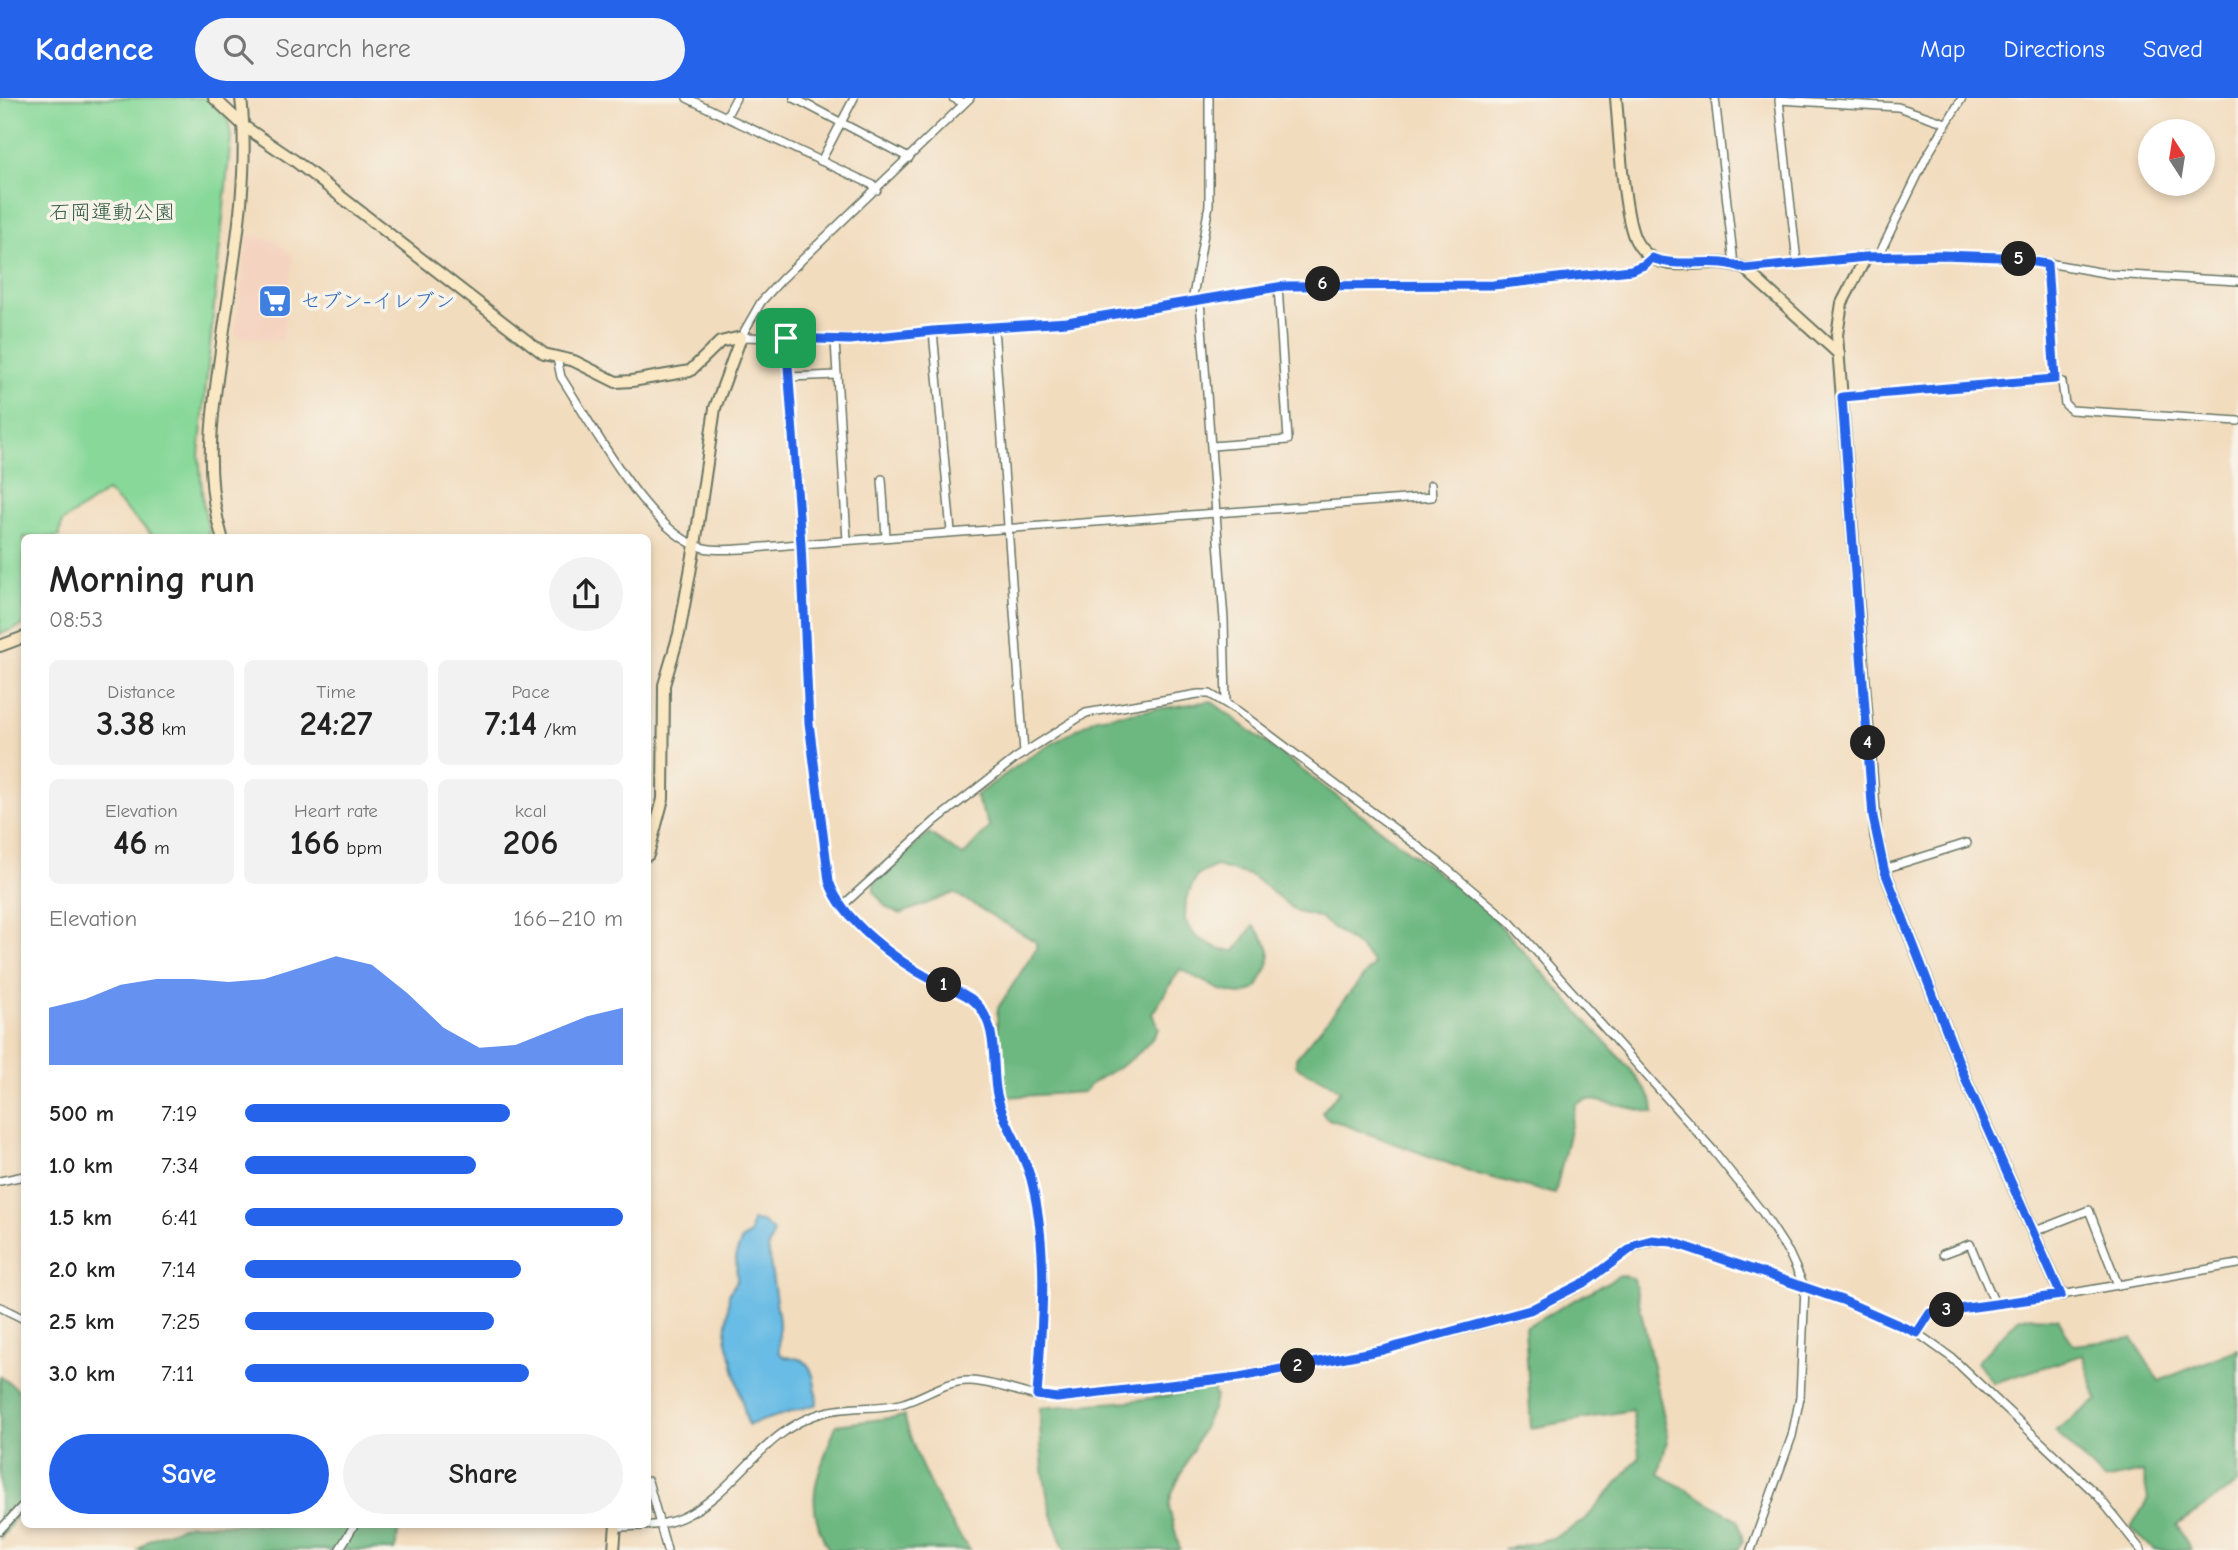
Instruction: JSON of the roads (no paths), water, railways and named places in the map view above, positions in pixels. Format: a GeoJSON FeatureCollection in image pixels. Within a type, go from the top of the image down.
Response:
{"type":"FeatureCollection","features":[{"type":"Feature","properties":{"kind":"street"},"geometry":{"type":"LineString","coordinates":[[214,98],[244,127],[295,161],[532,347],[556,358],[574,361],[615,382],[690,371],[720,342],[741,337],[835,341],[1067,322],[1278,286],[1493,285],[1631,270],[1644,265],[1652,258]]}},
{"type":"Feature","properties":{"kind":"street"},"geometry":{"type":"LineString","coordinates":[[221,534],[210,475],[209,446],[242,192],[244,127],[241,98]]}},
{"type":"Feature","properties":{"kind":"street"},"geometry":{"type":"LineString","coordinates":[[687,98],[821,160],[877,190]]}},
{"type":"Feature","properties":{"kind":"street"},"geometry":{"type":"LineString","coordinates":[[726,117],[736,98]]}},
{"type":"Feature","properties":{"kind":"street"},"geometry":{"type":"LineString","coordinates":[[794,98],[909,158]]}},
{"type":"Feature","properties":{"kind":"street"},"geometry":{"type":"LineString","coordinates":[[821,160],[854,98]]}},
{"type":"Feature","properties":{"kind":"street"},"geometry":{"type":"LineString","coordinates":[[953,98],[967,100]]}},
{"type":"Feature","properties":{"kind":"street"},"geometry":{"type":"LineString","coordinates":[[1209,98],[1209,205],[1196,301],[1212,446],[1226,703]]}},
{"type":"Feature","properties":{"kind":"street"},"geometry":{"type":"LineString","coordinates":[[1616,98],[1629,219],[1636,242],[1652,258],[1670,264],[1740,267],[1872,257],[1975,256],[2122,275],[2238,281]]}},
{"type":"Feature","properties":{"kind":"street"},"geometry":{"type":"LineString","coordinates":[[1715,98],[1740,267],[1839,354]]}},
{"type":"Feature","properties":{"kind":"street"},"geometry":{"type":"LineString","coordinates":[[1962,98],[1839,312],[1839,354],[1873,817],[1884,869],[1967,1083],[2061,1295]]}},
{"type":"Feature","properties":{"kind":"street"},"geometry":{"type":"LineString","coordinates":[[651,844],[663,799],[664,685],[678,634],[695,545],[713,416],[741,337],[761,302],[775,286],[967,100]]}},
{"type":"Feature","properties":{"kind":"street"},"geometry":{"type":"LineString","coordinates":[[1797,262],[1779,100],[1898,107],[1946,122]]}},
{"type":"Feature","properties":{"kind":"street"},"geometry":{"type":"LineString","coordinates":[[2047,264],[2055,379]]}},
{"type":"Feature","properties":{"kind":"street"},"geometry":{"type":"LineString","coordinates":[[1212,446],[1288,440],[1278,286]]}},
{"type":"Feature","properties":{"kind":"street"},"geometry":{"type":"LineString","coordinates":[[994,327],[1024,753]]}},
{"type":"Feature","properties":{"kind":"street"},"geometry":{"type":"LineString","coordinates":[[933,331],[951,532]]}},
{"type":"Feature","properties":{"kind":"street"},"geometry":{"type":"LineString","coordinates":[[786,338],[801,544],[809,723],[829,881],[841,907],[902,961],[933,981],[968,996],[985,1015],[994,1053],[996,1091],[1025,1157],[1033,1185],[1043,1298],[1037,1395]]}},
{"type":"Feature","properties":{"kind":"street"},"geometry":{"type":"LineString","coordinates":[[835,341],[847,540]]}},
{"type":"Feature","properties":{"kind":"street"},"geometry":{"type":"LineString","coordinates":[[556,358],[561,377],[641,499],[670,527],[695,545],[710,549],[1432,497],[1431,485]]}},
{"type":"Feature","properties":{"kind":"street"},"geometry":{"type":"LineString","coordinates":[[789,377],[836,375]]}},
{"type":"Feature","properties":{"kind":"street"},"geometry":{"type":"LineString","coordinates":[[1842,397],[2055,379],[2062,382],[2065,404],[2071,410],[2238,421]]}},
{"type":"Feature","properties":{"kind":"street"},"geometry":{"type":"LineString","coordinates":[[882,479],[886,537]]}},
{"type":"Feature","properties":{"kind":"street"},"geometry":{"type":"LineString","coordinates":[[0,646],[21,638]]}},
{"type":"Feature","properties":{"kind":"street"},"geometry":{"type":"LineString","coordinates":[[841,907],[935,821],[1024,753],[1093,710],[1198,694],[1210,694],[1226,703],[1440,863],[1510,922],[1742,1185],[1789,1253],[1805,1288],[1798,1416],[1751,1550]]}},
{"type":"Feature","properties":{"kind":"street"},"geometry":{"type":"LineString","coordinates":[[1884,869],[1967,843]]}},
{"type":"Feature","properties":{"kind":"street"},"geometry":{"type":"LineString","coordinates":[[0,1181],[21,1177]]}},
{"type":"Feature","properties":{"kind":"street"},"geometry":{"type":"LineString","coordinates":[[2033,1231],[2089,1210],[2118,1285]]}},
{"type":"Feature","properties":{"kind":"street"},"geometry":{"type":"LineString","coordinates":[[651,1525],[684,1517],[721,1491],[772,1439],[809,1417],[841,1408],[885,1407],[903,1403],[959,1381],[973,1381],[1057,1398],[1239,1377],[1383,1350],[1530,1310],[1564,1295],[1607,1268],[1637,1244],[1652,1240],[1672,1242],[1842,1300],[1917,1333],[1952,1358],[2098,1496],[2141,1550]]}},
{"type":"Feature","properties":{"kind":"street"},"geometry":{"type":"LineString","coordinates":[[1943,1254],[1970,1244],[1995,1304]]}},
{"type":"Feature","properties":{"kind":"street"},"geometry":{"type":"LineString","coordinates":[[1917,1333],[1930,1313],[2061,1295],[2238,1264]]}},
{"type":"Feature","properties":{"kind":"street"},"geometry":{"type":"LineString","coordinates":[[0,1307],[21,1318]]}},
{"type":"Feature","properties":{"kind":"street"},"geometry":{"type":"LineString","coordinates":[[651,1492],[667,1550]]}},
{"type":"Feature","properties":{"kind":"street"},"geometry":{"type":"LineString","coordinates":[[0,1530],[21,1507]]}},
{"type":"Feature","properties":{"kind":"street"},"geometry":{"type":"LineString","coordinates":[[339,1550],[353,1528]]}},
{"type":"Feature","properties":{"kind":"street"},"geometry":{"type":"LineString","coordinates":[[614,1550],[616,1528]]}},
{"type":"Feature","properties":{"kind":"water"},"geometry":{"type":"Polygon","coordinates":[[[752,1221],[762,1222],[774,1232],[768,1248],[779,1321],[779,1352],[786,1357],[804,1361],[808,1366],[814,1378],[817,1404],[748,1425],[726,1337],[729,1294],[737,1280],[736,1255],[742,1239],[750,1235],[752,1221]]]}},
{"type":"Feature","properties":{"kind":"place","name":"セブン-イレブン"},"geometry":{"type":"Point","coordinates":[275,301]}},
{"type":"Feature","properties":{"kind":"park label","name":"石岡運動公園"},"geometry":{"type":"Point","coordinates":[112,212]}}]}
